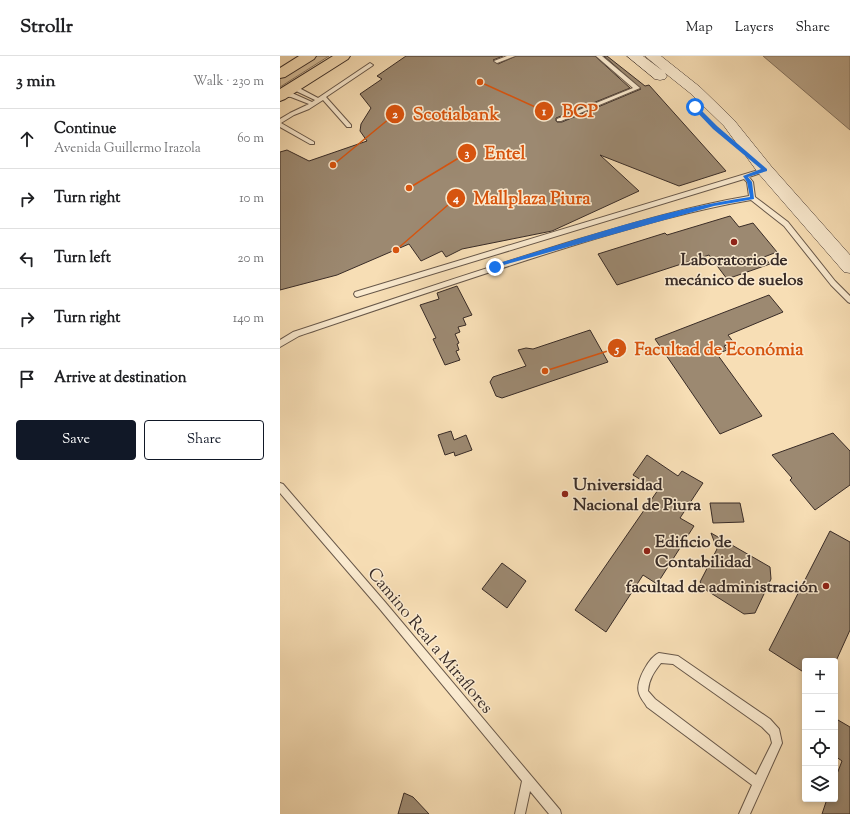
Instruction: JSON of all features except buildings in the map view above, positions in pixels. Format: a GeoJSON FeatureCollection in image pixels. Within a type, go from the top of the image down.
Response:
{"type":"FeatureCollection","features":[{"type":"Feature","properties":{"kind":"highway"},"geometry":{"type":"LineString","coordinates":[[280,74],[309,56]]}},
{"type":"Feature","properties":{"kind":"highway"},"geometry":{"type":"LineString","coordinates":[[281,96],[343,56]]}},
{"type":"Feature","properties":{"kind":"main road"},"geometry":{"type":"LineString","coordinates":[[634,56],[722,125]]}},
{"type":"Feature","properties":{"kind":"main road"},"geometry":{"type":"LineString","coordinates":[[652,56],[695,90],[722,125],[765,170],[850,267]]}},
{"type":"Feature","properties":{"kind":"lane"},"geometry":{"type":"LineString","coordinates":[[497,61],[512,56]]}},
{"type":"Feature","properties":{"kind":"lane"},"geometry":{"type":"LineString","coordinates":[[559,120],[637,88],[599,56]]}},
{"type":"Feature","properties":{"kind":"lane"},"geometry":{"type":"LineString","coordinates":[[312,143],[280,124],[370,66]]}},
{"type":"Feature","properties":{"kind":"lane"},"geometry":{"type":"LineString","coordinates":[[297,86],[298,90],[321,99],[349,126]]}},
{"type":"Feature","properties":{"kind":"lane"},"geometry":{"type":"LineString","coordinates":[[281,96],[292,95],[313,104]]}},
{"type":"Feature","properties":{"kind":"lane"},"geometry":{"type":"LineString","coordinates":[[357,294],[765,170]]}},
{"type":"Feature","properties":{"kind":"lane"},"geometry":{"type":"LineString","coordinates":[[745,176],[750,182],[752,198],[786,224],[833,283],[850,300]]}},
{"type":"Feature","properties":{"kind":"lane"},"geometry":{"type":"LineString","coordinates":[[280,344],[296,334],[495,267],[615,230],[706,206],[752,198]]}},
{"type":"Feature","properties":{"kind":"lane","name":"Camino Real a Miraflores"},"geometry":{"type":"LineString","coordinates":[[280,487],[382,605],[556,814]]}},
{"type":"Feature","properties":{"kind":"lane"},"geometry":{"type":"LineString","coordinates":[[744,814],[777,743],[775,733],[766,723],[675,659],[659,658],[643,680],[643,692],[651,703],[758,783]]}},
{"type":"Feature","properties":{"kind":"lane"},"geometry":{"type":"LineString","coordinates":[[520,814],[527,780]]}},
{"type":"Feature","properties":{"kind":"shaded area"},"geometry":{"type":"Polygon","coordinates":[[[314,56],[329,56],[280,87],[280,78],[314,56]]]}},
{"type":"Feature","properties":{"kind":"shaded area"},"geometry":{"type":"Polygon","coordinates":[[[763,56],[850,56],[850,130],[763,56]]]}},
{"type":"Feature","properties":{"kind":"place","name":"BCP"},"geometry":{"type":"Point","coordinates":[480,82]}},
{"type":"Feature","properties":{"kind":"place","name":"Scotiabank"},"geometry":{"type":"Point","coordinates":[333,165]}},
{"type":"Feature","properties":{"kind":"place","name":"Entel"},"geometry":{"type":"Point","coordinates":[409,188]}},
{"type":"Feature","properties":{"kind":"place","name":"Laboratorio de mecánico de suelos"},"geometry":{"type":"Point","coordinates":[734,242]}},
{"type":"Feature","properties":{"kind":"place","name":"Mallplaza Piura"},"geometry":{"type":"Point","coordinates":[396,250]}},
{"type":"Feature","properties":{"kind":"place","name":"Facultad de Económia"},"geometry":{"type":"Point","coordinates":[545,371]}},
{"type":"Feature","properties":{"kind":"place","name":"Universidad Nacional de Piura"},"geometry":{"type":"Point","coordinates":[565,494]}},
{"type":"Feature","properties":{"kind":"place","name":"Edificio de Contabilidad"},"geometry":{"type":"Point","coordinates":[647,551]}},
{"type":"Feature","properties":{"kind":"place","name":"facultad de administración"},"geometry":{"type":"Point","coordinates":[826,586]}},
{"type":"Feature","properties":{"kind":"route"},"geometry":{"type":"LineString","coordinates":[[495,267],[615,230],[714,204],[752,198],[750,182],[745,176],[765,170],[715,128],[695,107]]}}]}
